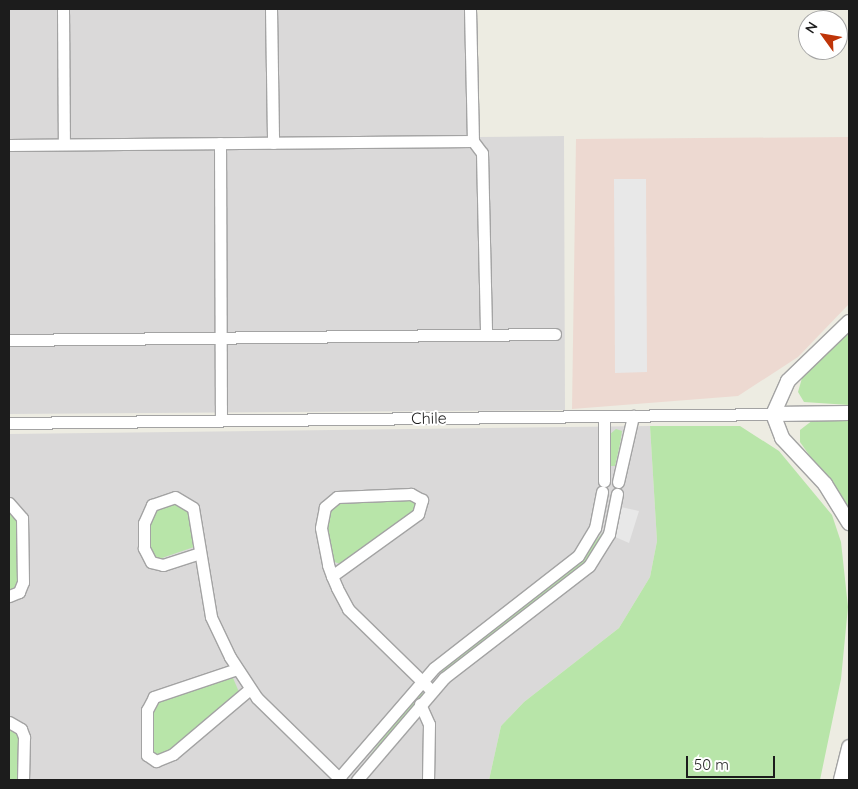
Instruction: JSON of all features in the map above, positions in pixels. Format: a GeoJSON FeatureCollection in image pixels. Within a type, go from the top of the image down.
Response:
{"type":"FeatureCollection","features":[{"type":"Feature","properties":{"kind":"street"},"geometry":{"type":"LineString","coordinates":[[63,9],[64,144]]}},
{"type":"Feature","properties":{"kind":"street"},"geometry":{"type":"LineString","coordinates":[[271,9],[273,143]]}},
{"type":"Feature","properties":{"kind":"street"},"geometry":{"type":"LineString","coordinates":[[470,9],[473,141],[482,153],[486,334]]}},
{"type":"Feature","properties":{"kind":"street"},"geometry":{"type":"LineString","coordinates":[[9,145],[473,141]]}},
{"type":"Feature","properties":{"kind":"street"},"geometry":{"type":"LineString","coordinates":[[220,143],[221,420]]}},
{"type":"Feature","properties":{"kind":"street"},"geometry":{"type":"LineString","coordinates":[[849,322],[788,381],[773,414],[782,438],[825,484],[849,523]]}},
{"type":"Feature","properties":{"kind":"street"},"geometry":{"type":"LineString","coordinates":[[9,340],[555,334]]}},
{"type":"Feature","properties":{"kind":"street","name":"Chile"},"geometry":{"type":"LineString","coordinates":[[9,423],[849,414]]}},
{"type":"Feature","properties":{"kind":"street"},"geometry":{"type":"LineString","coordinates":[[200,553],[163,565],[151,562],[144,548],[144,523],[152,505],[170,497],[188,504],[198,519],[200,553],[211,617],[237,669],[250,689],[339,780],[421,681],[454,650],[573,561],[598,518],[603,481],[604,416]]}},
{"type":"Feature","properties":{"kind":"street"},"geometry":{"type":"LineString","coordinates":[[358,780],[420,704],[463,662],[583,572],[599,553],[612,525],[618,483],[633,416]]}},
{"type":"Feature","properties":{"kind":"street"},"geometry":{"type":"LineString","coordinates":[[603,481],[618,483]]}},
{"type":"Feature","properties":{"kind":"street"},"geometry":{"type":"LineString","coordinates":[[332,576],[418,514],[422,500],[411,494],[353,495],[328,502],[321,528],[332,576],[356,619],[432,692]]}},
{"type":"Feature","properties":{"kind":"street"},"geometry":{"type":"LineString","coordinates":[[9,503],[22,518],[23,573],[22,587],[9,596]]}},
{"type":"Feature","properties":{"kind":"street"},"geometry":{"type":"LineString","coordinates":[[598,518],[612,525]]}},
{"type":"Feature","properties":{"kind":"street"},"geometry":{"type":"LineString","coordinates":[[237,669],[154,697],[147,710],[147,755],[156,761],[173,754],[250,689]]}},
{"type":"Feature","properties":{"kind":"street"},"geometry":{"type":"LineString","coordinates":[[420,704],[429,724],[428,780]]}},
{"type":"Feature","properties":{"kind":"street"},"geometry":{"type":"LineString","coordinates":[[9,722],[21,729],[24,737],[23,780]]}},
{"type":"Feature","properties":{"kind":"street"},"geometry":{"type":"LineString","coordinates":[[841,780],[849,747]]}},
{"type":"Feature","properties":{"kind":"shaded area"},"geometry":{"type":"Polygon","coordinates":[[[9,9],[474,9],[478,137],[564,136],[565,410],[9,414],[9,9]]]}},
{"type":"Feature","properties":{"kind":"shaded area"},"geometry":{"type":"Polygon","coordinates":[[[849,137],[849,304],[798,357],[738,396],[572,409],[576,139],[849,137]]]}},
{"type":"Feature","properties":{"kind":"shaded area"},"geometry":{"type":"Polygon","coordinates":[[[614,179],[646,179],[647,372],[615,373],[614,179]]]}},
{"type":"Feature","properties":{"kind":"shaded area"},"geometry":{"type":"Polygon","coordinates":[[[650,426],[657,541],[650,577],[619,628],[524,702],[501,726],[489,780],[9,780],[9,434],[650,426]]]}},
{"type":"Feature","properties":{"kind":"shaded area"},"geometry":{"type":"Polygon","coordinates":[[[621,507],[639,511],[629,543],[613,536],[621,507]]]}},
{"type":"Feature","properties":{"kind":"green space"},"geometry":{"type":"Polygon","coordinates":[[[849,331],[849,405],[804,402],[798,392],[802,378],[849,331]]]}},
{"type":"Feature","properties":{"kind":"green space"},"geometry":{"type":"Polygon","coordinates":[[[813,420],[849,421],[849,512],[800,442],[800,430],[813,420]]]}},
{"type":"Feature","properties":{"kind":"green space"},"geometry":{"type":"Polygon","coordinates":[[[650,426],[740,426],[779,451],[832,515],[841,542],[848,607],[841,679],[820,780],[489,780],[501,726],[524,702],[619,628],[650,577],[657,541],[650,426]]]}},
{"type":"Feature","properties":{"kind":"green space"},"geometry":{"type":"Polygon","coordinates":[[[616,429],[622,431],[615,466],[611,466],[609,435],[616,429]]]}},
{"type":"Feature","properties":{"kind":"green space"},"geometry":{"type":"Polygon","coordinates":[[[411,499],[416,502],[415,511],[340,564],[332,561],[326,522],[332,503],[411,499]]]}},
{"type":"Feature","properties":{"kind":"green space"},"geometry":{"type":"Polygon","coordinates":[[[173,501],[189,510],[194,547],[156,560],[150,551],[150,519],[154,510],[173,501]]]}},
{"type":"Feature","properties":{"kind":"green space"},"geometry":{"type":"Polygon","coordinates":[[[9,506],[17,513],[18,586],[9,592],[9,506]]]}},
{"type":"Feature","properties":{"kind":"green space"},"geometry":{"type":"Polygon","coordinates":[[[604,531],[585,565],[437,677],[452,659],[575,566],[604,531]]]}},
{"type":"Feature","properties":{"kind":"green space"},"geometry":{"type":"Polygon","coordinates":[[[233,678],[239,692],[202,727],[159,758],[151,753],[154,703],[233,678]]]}},
{"type":"Feature","properties":{"kind":"green space"},"geometry":{"type":"Polygon","coordinates":[[[424,693],[356,774],[416,694],[424,693]]]}},
{"type":"Feature","properties":{"kind":"green space"},"geometry":{"type":"Polygon","coordinates":[[[9,727],[19,732],[20,780],[9,780],[9,727]]]}}]}
